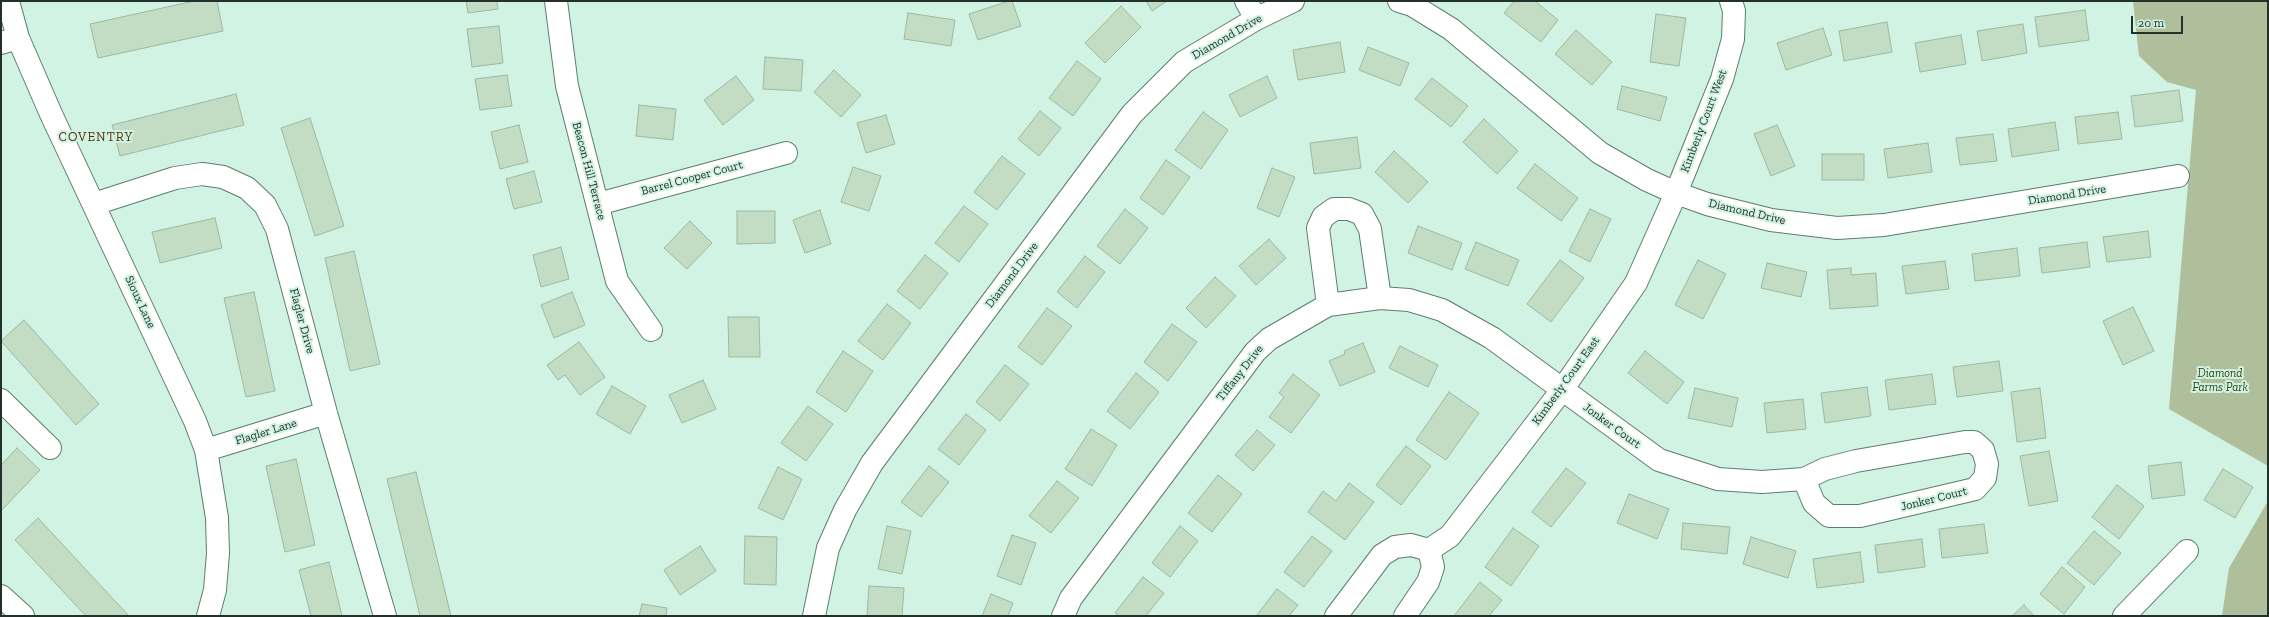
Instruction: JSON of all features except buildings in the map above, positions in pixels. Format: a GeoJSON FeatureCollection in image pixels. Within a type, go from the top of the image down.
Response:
{"type":"FeatureCollection","features":[{"type":"Feature","properties":{"kind":"street","name":"Sioux Lane"},"geometry":{"type":"LineString","coordinates":[[8,1],[10,41],[51,114],[195,420],[206,450],[217,518],[218,553],[215,590],[208,616]]}},
{"type":"Feature","properties":{"kind":"street","name":"Beacon Hill Terrace"},"geometry":{"type":"LineString","coordinates":[[556,1],[567,86],[617,281],[651,330]]}},
{"type":"Feature","properties":{"kind":"street","name":"Diamond Drive"},"geometry":{"type":"LineString","coordinates":[[814,616],[828,548],[845,510],[882,451],[1132,114],[1184,62],[1251,10],[1293,1]]}},
{"type":"Feature","properties":{"kind":"street","name":"Diamond Drive"},"geometry":{"type":"LineString","coordinates":[[1399,1],[1412,5],[1451,29],[1600,153],[1647,180],[1676,193],[1707,204],[1771,220],[1837,228],[1884,225],[2178,176]]}},
{"type":"Feature","properties":{"kind":"street","name":"Kimberly Court West"},"geometry":{"type":"LineString","coordinates":[[1676,193],[1722,79],[1733,39],[1734,11],[1731,1]]}},
{"type":"Feature","properties":{"kind":"street","name":"Barrel Cooper Court"},"geometry":{"type":"LineString","coordinates":[[598,204],[786,153]]}},
{"type":"Feature","properties":{"kind":"street","name":"Flagler Drive"},"geometry":{"type":"LineString","coordinates":[[94,204],[175,178],[202,174],[223,177],[252,192],[265,204],[277,229],[326,413],[385,616]]}},
{"type":"Feature","properties":{"kind":"street","name":"Kimberly Court East"},"geometry":{"type":"LineString","coordinates":[[1428,550],[1450,536],[1562,390],[1636,283],[1676,193]]}},
{"type":"Feature","properties":{"kind":"street"},"geometry":{"type":"LineString","coordinates":[[1328,305],[1318,228],[1323,217],[1334,209],[1349,209],[1362,214],[1370,229],[1380,298]]}},
{"type":"Feature","properties":{"kind":"street","name":"Tiffany Drive"},"geometry":{"type":"LineString","coordinates":[[1063,616],[1071,598],[1255,352],[1269,339],[1328,305],[1380,298],[1409,300],[1442,310],[1492,338],[1562,390]]}},
{"type":"Feature","properties":{"kind":"street","name":"Jonker Court"},"geometry":{"type":"LineString","coordinates":[[1562,390],[1659,460],[1718,479],[1762,482],[1804,479],[1825,469],[1856,461],[1965,442],[1974,442],[1983,450],[1987,464],[1985,478],[1974,489],[1860,516],[1829,516],[1814,503],[1804,479]]}},
{"type":"Feature","properties":{"kind":"street"},"geometry":{"type":"LineString","coordinates":[[3,407],[50,448]]}},
{"type":"Feature","properties":{"kind":"street","name":"Flagler Lane"},"geometry":{"type":"LineString","coordinates":[[206,450],[326,413]]}},
{"type":"Feature","properties":{"kind":"street"},"geometry":{"type":"LineString","coordinates":[[1336,616],[1382,555],[1395,547],[1411,545],[1428,550],[1433,567],[1428,582],[1405,616]]}},
{"type":"Feature","properties":{"kind":"street"},"geometry":{"type":"LineString","coordinates":[[2124,616],[2187,551]]}},
{"type":"Feature","properties":{"kind":"street"},"geometry":{"type":"LineString","coordinates":[[1,596],[23,616]]}},
{"type":"Feature","properties":{"kind":"green space","name":"Diamond Farms Park"},"geometry":{"type":"Polygon","coordinates":[[[2133,1],[2268,1],[2268,466],[2169,409],[2196,90],[2167,82],[2139,56],[2133,1]]]}},
{"type":"Feature","properties":{"kind":"green space"},"geometry":{"type":"Polygon","coordinates":[[[2268,501],[2268,616],[2222,616],[2229,568],[2268,501]]]}},
{"type":"Feature","properties":{"kind":"district","name":"COVENTRY"},"geometry":{"type":"Point","coordinates":[96,137]}}]}
